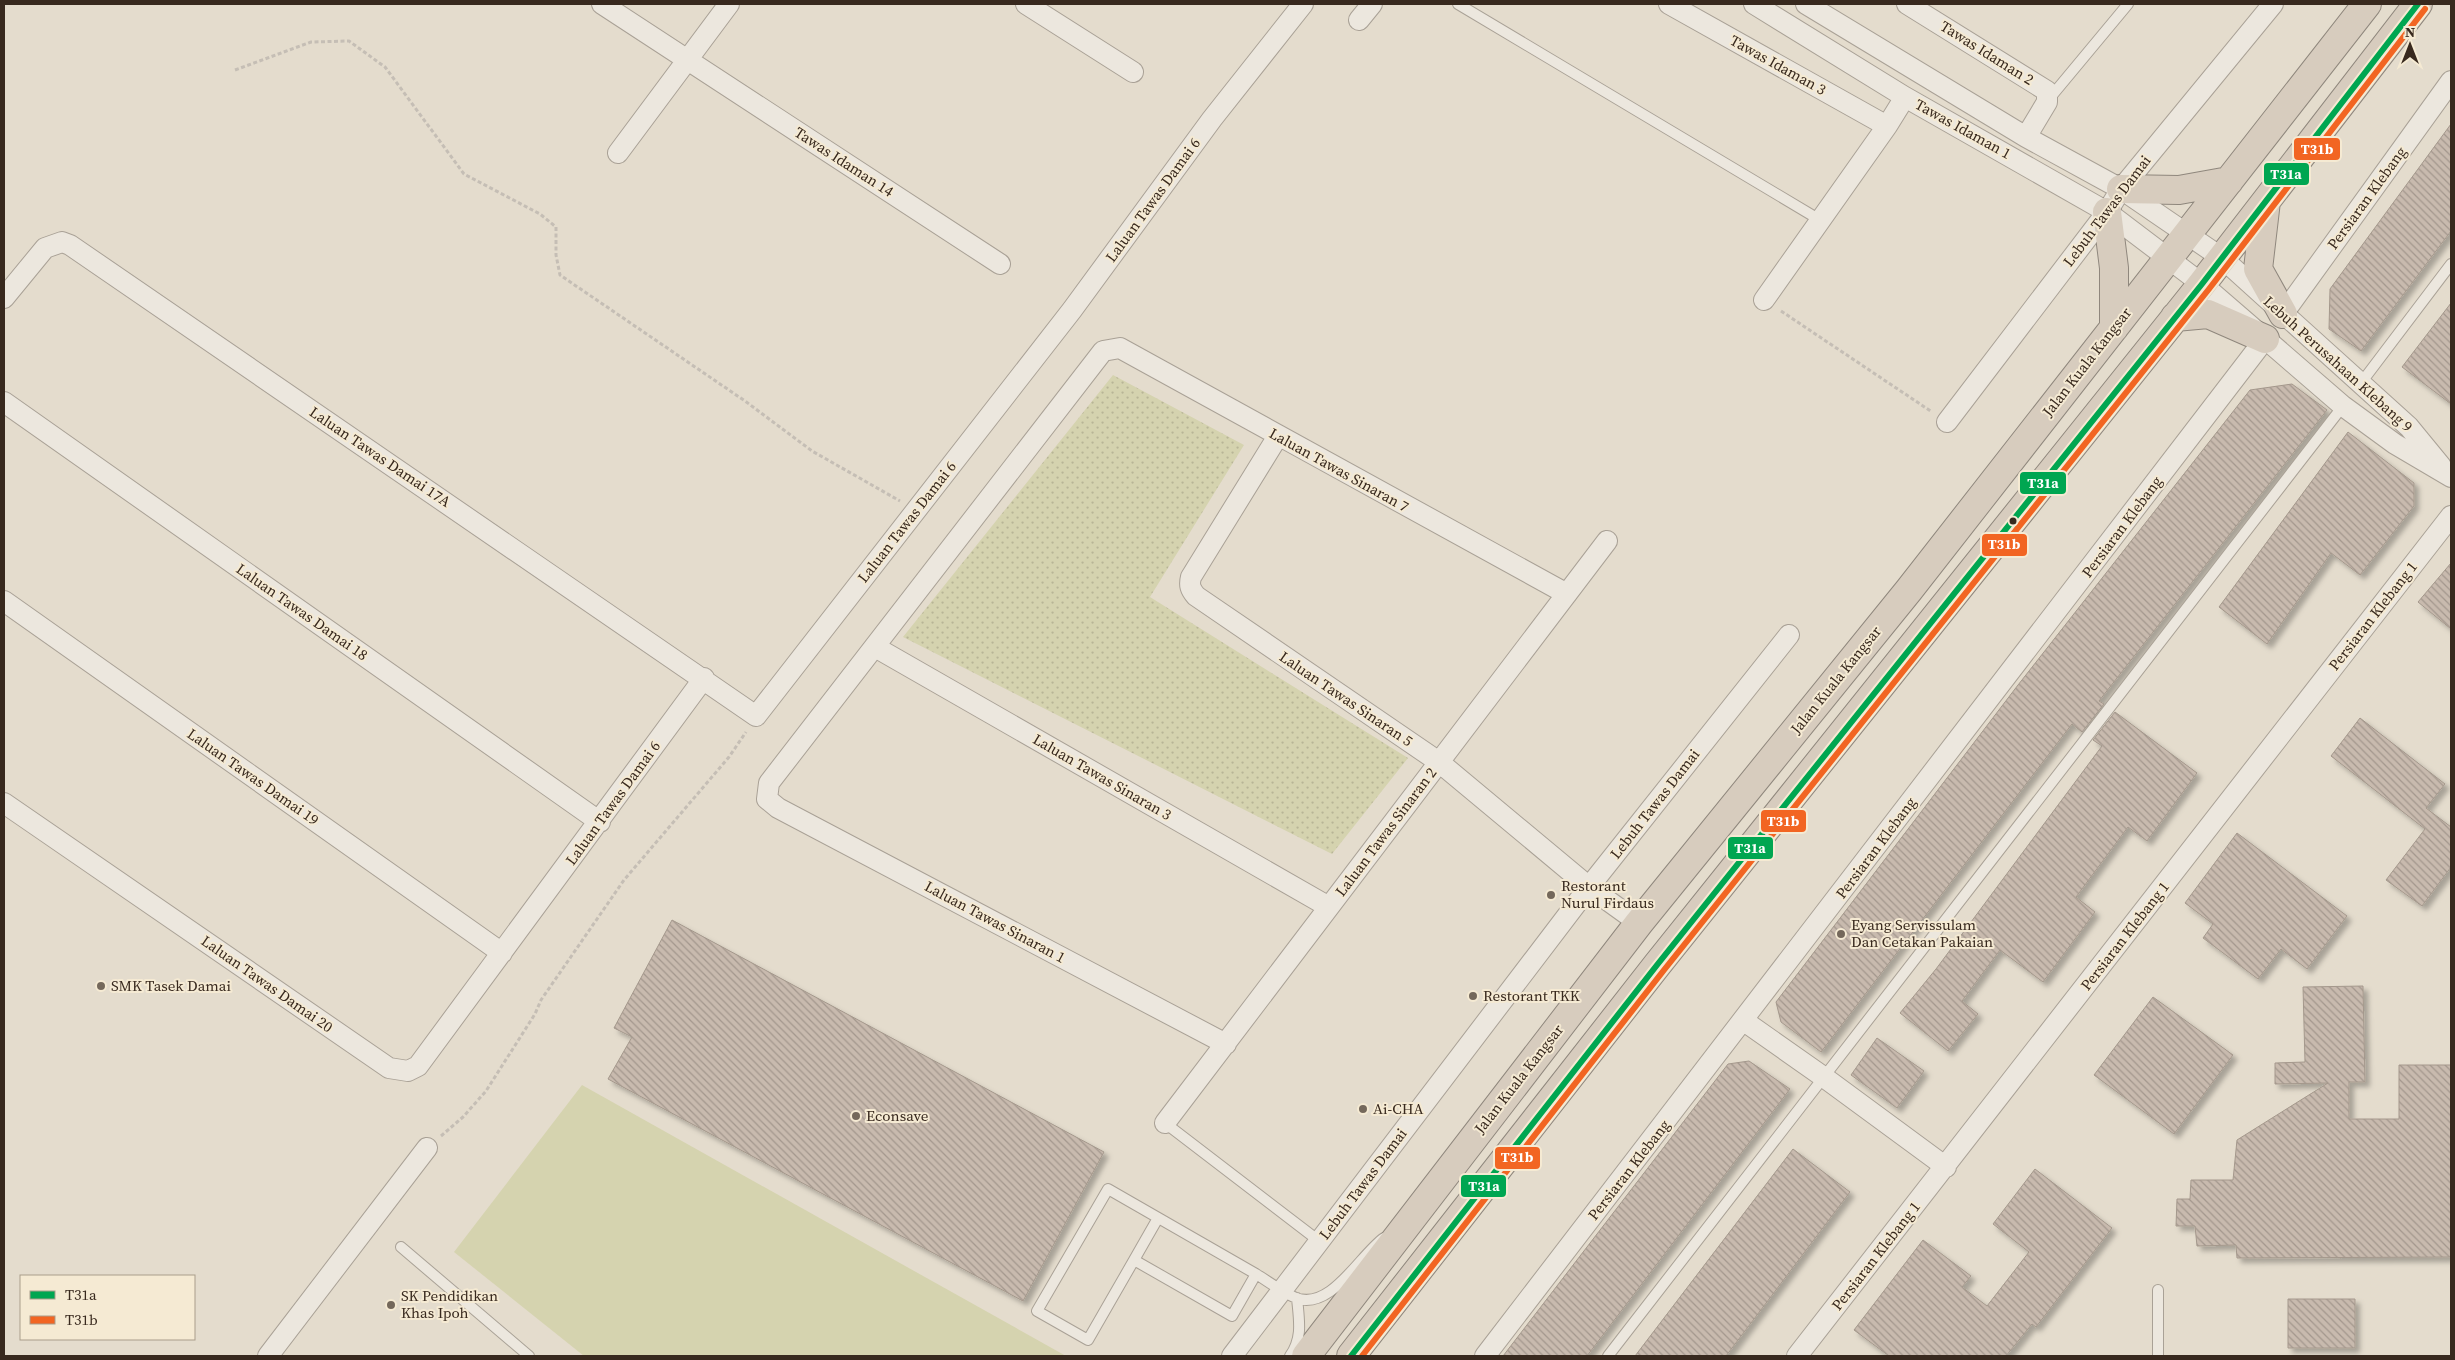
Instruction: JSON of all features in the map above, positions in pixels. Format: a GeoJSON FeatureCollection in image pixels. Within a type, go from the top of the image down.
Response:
{"type":"FeatureCollection","features":[{"type":"Feature","properties":{"kind":"highway","name":"Jalan Kuala Kangsar"},"geometry":{"type":"LineString","coordinates":[[1306,1356],[1639,923],[1909,590],[2367,4]]}},
{"type":"Feature","properties":{"kind":"highway"},"geometry":{"type":"LineString","coordinates":[[1350,1356],[1657,965],[2202,284],[2418,4]]}},
{"type":"Feature","properties":{"kind":"highway"},"geometry":{"type":"LineString","coordinates":[[2121,189],[2179,190],[2229,181]]}},
{"type":"Feature","properties":{"kind":"highway"},"geometry":{"type":"LineString","coordinates":[[2267,200],[2258,269],[2283,314]]}},
{"type":"Feature","properties":{"kind":"highway"},"geometry":{"type":"LineString","coordinates":[[2107,212],[2114,268],[2114,328]]}},
{"type":"Feature","properties":{"kind":"highway"},"geometry":{"type":"LineString","coordinates":[[2175,317],[2208,314],[2265,339]]}},
{"type":"Feature","properties":{"kind":"street","name":"Tawas Idaman 14"},"geometry":{"type":"LineString","coordinates":[[602,4],[1000,264]]}},
{"type":"Feature","properties":{"kind":"street"},"geometry":{"type":"LineString","coordinates":[[618,154],[729,4]]}},
{"type":"Feature","properties":{"kind":"street"},"geometry":{"type":"LineString","coordinates":[[1026,4],[1134,72]]}},
{"type":"Feature","properties":{"kind":"street","name":"Laluan Tawas Damai 6"},"geometry":{"type":"LineString","coordinates":[[760,713],[1072,310],[1212,119],[1303,4]]}},
{"type":"Feature","properties":{"kind":"street"},"geometry":{"type":"LineString","coordinates":[[1359,20],[1372,4]]}},
{"type":"Feature","properties":{"kind":"street","name":"Tawas Idaman 3"},"geometry":{"type":"LineString","coordinates":[[1669,4],[1887,126]]}},
{"type":"Feature","properties":{"kind":"street","name":"Tawas Idaman 1"},"geometry":{"type":"LineString","coordinates":[[1754,4],[1905,97],[2107,212],[2168,260]]}},
{"type":"Feature","properties":{"kind":"street"},"geometry":{"type":"LineString","coordinates":[[1788,25],[1802,4]]}},
{"type":"Feature","properties":{"kind":"street","name":"Tawas Idaman 1"},"geometry":{"type":"LineString","coordinates":[[1806,4],[2026,137],[2121,189],[2189,233]]}},
{"type":"Feature","properties":{"kind":"street","name":"Tawas Idaman 2"},"geometry":{"type":"LineString","coordinates":[[1907,4],[2047,91],[2047,102]]}},
{"type":"Feature","properties":{"kind":"street","name":"Lebuh Tawas Damai"},"geometry":{"type":"LineString","coordinates":[[1947,422],[2107,212],[2121,189],[2272,4]]}},
{"type":"Feature","properties":{"kind":"street","name":"Persiaran Klebang"},"geometry":{"type":"LineString","coordinates":[[2283,314],[2451,81]]}},
{"type":"Feature","properties":{"kind":"street"},"geometry":{"type":"LineString","coordinates":[[1764,300],[1887,126],[1905,97]]}},
{"type":"Feature","properties":{"kind":"street"},"geometry":{"type":"LineString","coordinates":[[2026,137],[2047,102]]}},
{"type":"Feature","properties":{"kind":"street","name":"Lebuh Perusahaan Klebang 9"},"geometry":{"type":"LineString","coordinates":[[2189,233],[2222,258],[2409,427],[2450,476]]}},
{"type":"Feature","properties":{"kind":"street","name":"Laluan Tawas Damai 17A"},"geometry":{"type":"LineString","coordinates":[[4,298],[45,248],[54,243],[62,242],[70,245],[704,678]]}},
{"type":"Feature","properties":{"kind":"street","name":"Lebuh Perusahaan Klebang 9"},"geometry":{"type":"LineString","coordinates":[[2168,260],[2202,284],[2344,406],[2395,444],[2450,476]]}},
{"type":"Feature","properties":{"kind":"street","name":"Persiaran Klebang"},"geometry":{"type":"LineString","coordinates":[[1485,1356],[1744,1021],[2265,339]]}},
{"type":"Feature","properties":{"kind":"street","name":"Laluan Tawas Sinaran 7"},"geometry":{"type":"LineString","coordinates":[[875,648],[1103,351],[1110,348],[1120,348],[1567,594]]}},
{"type":"Feature","properties":{"kind":"street","name":"Laluan Tawas Damai 18"},"geometry":{"type":"LineString","coordinates":[[4,402],[600,822]]}},
{"type":"Feature","properties":{"kind":"street","name":"Laluan Tawas Sinaran 5"},"geometry":{"type":"LineString","coordinates":[[1278,436],[1191,577],[1189,584],[1191,590],[1196,596],[1439,762],[1589,887],[1639,923]]}},
{"type":"Feature","properties":{"kind":"street","name":"Persiaran Klebang 1"},"geometry":{"type":"LineString","coordinates":[[1797,1356],[2451,516]]}},
{"type":"Feature","properties":{"kind":"street","name":"Laluan Tawas Sinaran 2"},"geometry":{"type":"LineString","coordinates":[[1165,1123],[1608,541]]}},
{"type":"Feature","properties":{"kind":"street","name":"Laluan Tawas Damai 19"},"geometry":{"type":"LineString","coordinates":[[4,601],[502,954]]}},
{"type":"Feature","properties":{"kind":"street","name":"Lebuh Tawas Damai"},"geometry":{"type":"LineString","coordinates":[[1232,1356],[1290,1294],[1319,1241],[1589,887],[1790,635]]}},
{"type":"Feature","properties":{"kind":"street","name":"Laluan Tawas Sinaran 1"},"geometry":{"type":"LineString","coordinates":[[875,648],[769,783],[767,798],[778,808],[1226,1044]]}},
{"type":"Feature","properties":{"kind":"street","name":"Laluan Tawas Sinaran 3"},"geometry":{"type":"LineString","coordinates":[[875,648],[1329,907]]}},
{"type":"Feature","properties":{"kind":"street"},"geometry":{"type":"LineString","coordinates":[[704,678],[752,715],[756,716],[760,713]]}},
{"type":"Feature","properties":{"kind":"street","name":"Laluan Tawas Damai 6"},"geometry":{"type":"LineString","coordinates":[[502,954],[704,678]]}},
{"type":"Feature","properties":{"kind":"street","name":"Laluan Tawas Damai 20"},"geometry":{"type":"LineString","coordinates":[[4,803],[389,1068],[408,1071],[418,1066],[502,954]]}},
{"type":"Feature","properties":{"kind":"street"},"geometry":{"type":"LineString","coordinates":[[1744,1021],[1946,1167]]}},
{"type":"Feature","properties":{"kind":"street"},"geometry":{"type":"LineString","coordinates":[[268,1356],[427,1148]]}},
{"type":"Feature","properties":{"kind":"lane"},"geometry":{"type":"LineString","coordinates":[[1458,4],[1820,220]]}},
{"type":"Feature","properties":{"kind":"lane"},"geometry":{"type":"LineString","coordinates":[[2047,102],[2128,4]]}},
{"type":"Feature","properties":{"kind":"lane"},"geometry":{"type":"LineString","coordinates":[[2361,383],[2451,264]]}},
{"type":"Feature","properties":{"kind":"lane"},"geometry":{"type":"LineString","coordinates":[[1608,1356],[2344,406]]}},
{"type":"Feature","properties":{"kind":"lane"},"geometry":{"type":"LineString","coordinates":[[1165,1123],[1319,1241]]}},
{"type":"Feature","properties":{"kind":"lane"},"geometry":{"type":"LineString","coordinates":[[1158,1218],[1088,1340],[1037,1311],[1108,1190],[1158,1218],[1256,1274],[1290,1294],[1313,1300],[1332,1290],[1354,1270],[1371,1247],[1386,1237],[1401,1232]]}},
{"type":"Feature","properties":{"kind":"lane"},"geometry":{"type":"LineString","coordinates":[[401,1247],[529,1356]]}},
{"type":"Feature","properties":{"kind":"lane"},"geometry":{"type":"LineString","coordinates":[[1134,1260],[1232,1316],[1256,1274]]}},
{"type":"Feature","properties":{"kind":"lane"},"geometry":{"type":"LineString","coordinates":[[2158,1290],[2158,1356]]}},
{"type":"Feature","properties":{"kind":"lane"},"geometry":{"type":"LineString","coordinates":[[1290,1294],[1300,1334],[1298,1346],[1290,1356]]}},
{"type":"Feature","properties":{"kind":"path"},"geometry":{"type":"LineString","coordinates":[[235,70],[311,42],[348,41],[384,68],[464,174],[540,214],[556,227],[556,256],[560,275],[737,395],[812,451],[916,510]]}},
{"type":"Feature","properties":{"kind":"path"},"geometry":{"type":"LineString","coordinates":[[1764,300],[1947,422]]}},
{"type":"Feature","properties":{"kind":"path"},"geometry":{"type":"LineString","coordinates":[[427,1148],[463,1117],[486,1091],[535,1014],[541,1000],[624,880],[729,757],[760,713]]}},
{"type":"Feature","properties":{"kind":"shaded area"},"geometry":{"type":"Polygon","coordinates":[[[1113,375],[1244,445],[1150,597],[1408,758],[1332,854],[903,637],[1113,375]]]}},
{"type":"Feature","properties":{"kind":"shaded area"},"geometry":{"type":"Polygon","coordinates":[[[582,1085],[1066,1356],[584,1356],[454,1252],[582,1085]]]}},
{"type":"Feature","properties":{"kind":"building"},"geometry":{"type":"Polygon","coordinates":[[[2451,124],[2451,231],[2361,351],[2329,329],[2330,289],[2451,124]]]}},
{"type":"Feature","properties":{"kind":"building"},"geometry":{"type":"Polygon","coordinates":[[[2451,303],[2451,404],[2402,367],[2451,303]]]}},
{"type":"Feature","properties":{"kind":"building"},"geometry":{"type":"Polygon","coordinates":[[[2292,384],[2327,410],[2099,701],[2104,704],[2082,732],[2072,724],[1821,1052],[1781,1022],[1776,1002],[2018,685],[2250,390],[2292,384]]]}},
{"type":"Feature","properties":{"kind":"building"},"geometry":{"type":"Polygon","coordinates":[[[2348,432],[2414,483],[2414,506],[2360,575],[2331,553],[2267,644],[2219,607],[2348,432]]]}},
{"type":"Feature","properties":{"kind":"building"},"geometry":{"type":"Polygon","coordinates":[[[2451,563],[2451,629],[2418,602],[2451,563]]]}},
{"type":"Feature","properties":{"kind":"building"},"geometry":{"type":"Polygon","coordinates":[[[2115,712],[2197,773],[2147,841],[2128,827],[2076,897],[2095,912],[2043,982],[2000,950],[1962,1001],[1978,1014],[1948,1051],[1900,1013],[1936,969],[2102,746],[2093,740],[2115,712]]]}},
{"type":"Feature","properties":{"kind":"building"},"geometry":{"type":"Polygon","coordinates":[[[2360,718],[2445,784],[2426,808],[2451,827],[2451,867],[2422,906],[2386,880],[2425,829],[2331,756],[2360,718]]]}},
{"type":"Feature","properties":{"kind":"building"},"geometry":{"type":"Polygon","coordinates":[[[2237,833],[2347,916],[2307,969],[2281,949],[2258,979],[2203,938],[2213,924],[2185,903],[2237,833]]]}},
{"type":"Feature","properties":{"kind":"building","name":"Econsave"},"geometry":{"type":"Polygon","coordinates":[[[672,920],[1104,1152],[1023,1301],[608,1079],[632,1037],[614,1028],[672,920]]]}},
{"type":"Feature","properties":{"kind":"building"},"geometry":{"type":"Polygon","coordinates":[[[2363,986],[2365,1082],[2349,1082],[2349,1119],[2399,1119],[2399,1065],[2451,1065],[2451,1257],[2237,1258],[2236,1245],[2197,1246],[2195,1226],[2176,1226],[2177,1199],[2190,1199],[2191,1180],[2233,1180],[2237,1140],[2328,1083],[2275,1084],[2275,1063],[2305,1062],[2303,987],[2363,986]]]}},
{"type":"Feature","properties":{"kind":"building"},"geometry":{"type":"Polygon","coordinates":[[[2153,997],[2233,1055],[2174,1134],[2094,1075],[2153,997]]]}},
{"type":"Feature","properties":{"kind":"building"},"geometry":{"type":"Polygon","coordinates":[[[1877,1038],[1924,1071],[1897,1108],[1851,1075],[1877,1038]]]}},
{"type":"Feature","properties":{"kind":"building"},"geometry":{"type":"Polygon","coordinates":[[[1749,1061],[1790,1089],[1587,1356],[1503,1356],[1728,1064],[1749,1061]]]}},
{"type":"Feature","properties":{"kind":"building"},"geometry":{"type":"Polygon","coordinates":[[[1793,1149],[1850,1192],[1726,1356],[1635,1356],[1793,1149]]]}},
{"type":"Feature","properties":{"kind":"building"},"geometry":{"type":"Polygon","coordinates":[[[2035,1169],[2112,1228],[2036,1327],[2032,1324],[2006,1356],[1889,1356],[1854,1330],[1923,1240],[1971,1276],[1962,1287],[1987,1306],[2029,1252],[1993,1224],[2035,1169]]]}},
{"type":"Feature","properties":{"kind":"building"},"geometry":{"type":"Polygon","coordinates":[[[2288,1299],[2355,1299],[2355,1348],[2288,1348],[2288,1299]]]}},
{"type":"Feature","properties":{"kind":"transit line","name":"T31a"},"geometry":{"type":"LineString","coordinates":[[1351,1356],[1657,965],[2202,284],[2418,4]]}},
{"type":"Feature","properties":{"kind":"transit line","name":"T31b"},"geometry":{"type":"LineString","coordinates":[[1362,1356],[1664,970],[2209,289],[2425,9]]}},
{"type":"Feature","properties":{"kind":"place","name":"Restorant Nurul Firdaus"},"geometry":{"type":"Point","coordinates":[1551,895]}},
{"type":"Feature","properties":{"kind":"place","name":"Eyang Servissulam Dan Cetakan Pakaian"},"geometry":{"type":"Point","coordinates":[1841,934]}},
{"type":"Feature","properties":{"kind":"place","name":"SMK Tasek Damai"},"geometry":{"type":"Point","coordinates":[101,986]}},
{"type":"Feature","properties":{"kind":"place","name":"Restorant TKK"},"geometry":{"type":"Point","coordinates":[1473,996]}},
{"type":"Feature","properties":{"kind":"place","name":"Ai-CHA"},"geometry":{"type":"Point","coordinates":[1363,1109]}},
{"type":"Feature","properties":{"kind":"place","name":"Econsave"},"geometry":{"type":"Point","coordinates":[856,1116]}},
{"type":"Feature","properties":{"kind":"place","name":"SK Pendidikan Khas Ipoh"},"geometry":{"type":"Point","coordinates":[391,1305]}}]}
